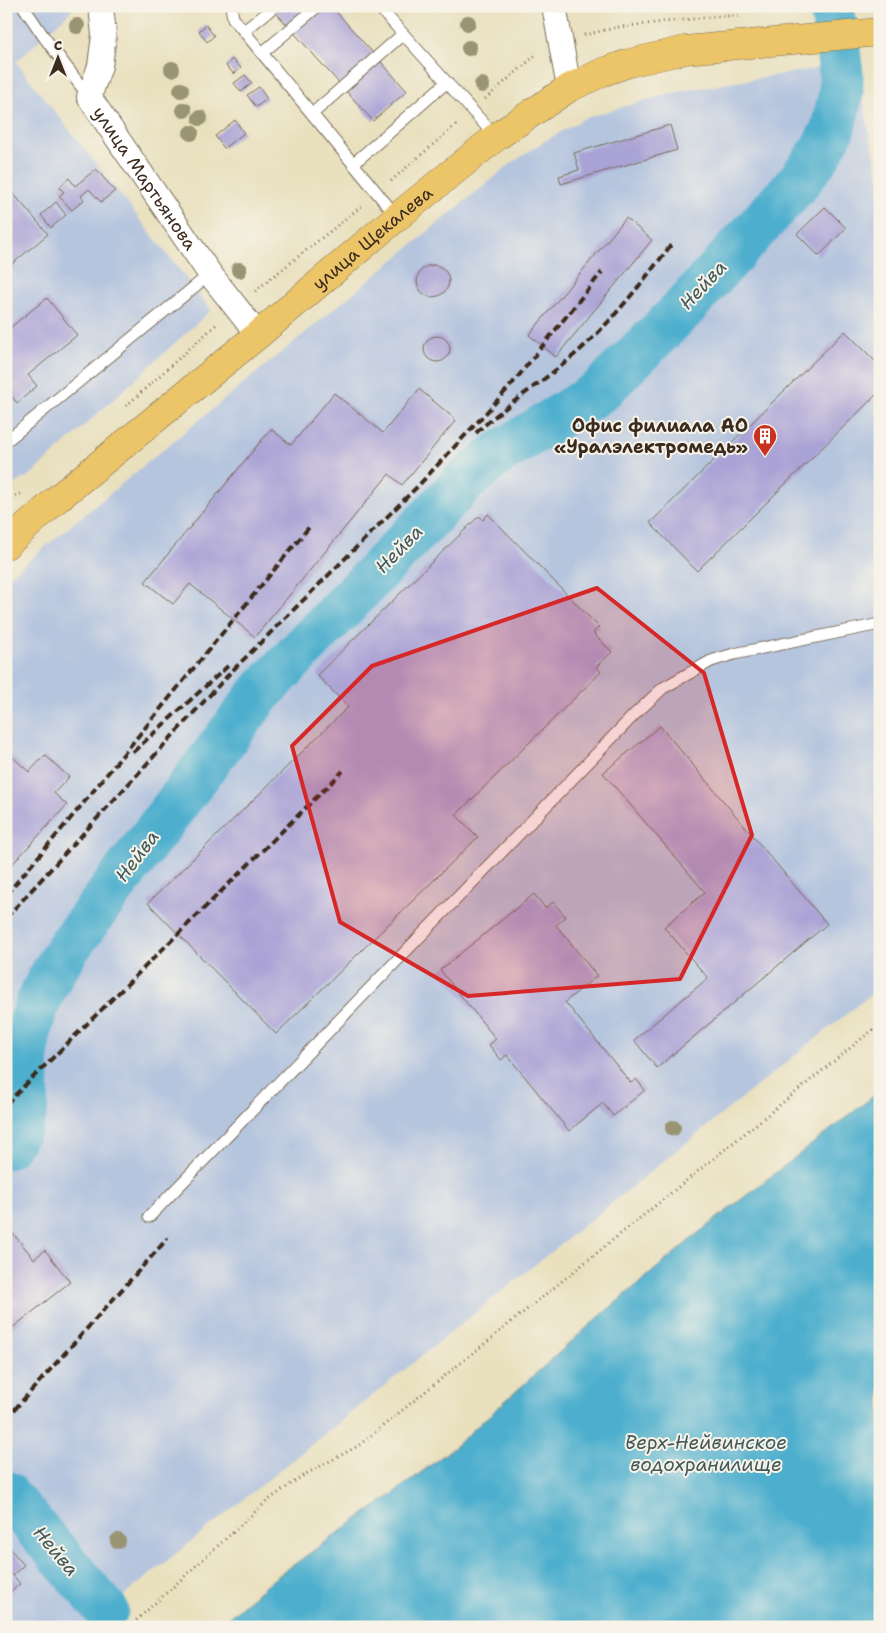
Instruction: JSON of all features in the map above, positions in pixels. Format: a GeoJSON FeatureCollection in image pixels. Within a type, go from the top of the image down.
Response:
{"type":"FeatureCollection","features":[{"type":"Feature","properties":{"kind":"main road","name":"улица Щекалева"},"geometry":{"type":"LineString","coordinates":[[6,544],[57,499],[258,335],[496,136],[569,88],[604,72],[685,50],[875,32]]}},
{"type":"Feature","properties":{"kind":"street","name":"улица Мартьянова"},"geometry":{"type":"LineString","coordinates":[[101,6],[104,35],[100,66],[89,97],[210,274],[258,335]]}},
{"type":"Feature","properties":{"kind":"street"},"geometry":{"type":"LineString","coordinates":[[554,6],[569,88]]}},
{"type":"Feature","properties":{"kind":"lane"},"geometry":{"type":"LineString","coordinates":[[23,6],[89,97]]}},
{"type":"Feature","properties":{"kind":"lane"},"geometry":{"type":"LineString","coordinates":[[231,6],[233,18],[397,217]]}},
{"type":"Feature","properties":{"kind":"lane"},"geometry":{"type":"LineString","coordinates":[[244,31],[275,6]]}},
{"type":"Feature","properties":{"kind":"lane"},"geometry":{"type":"LineString","coordinates":[[262,53],[318,6]]}},
{"type":"Feature","properties":{"kind":"lane"},"geometry":{"type":"LineString","coordinates":[[378,6],[496,136]]}},
{"type":"Feature","properties":{"kind":"lane"},"geometry":{"type":"LineString","coordinates":[[312,114],[403,34]]}},
{"type":"Feature","properties":{"kind":"lane"},"geometry":{"type":"LineString","coordinates":[[353,164],[446,82]]}},
{"type":"Feature","properties":{"kind":"lane"},"geometry":{"type":"LineString","coordinates":[[10,438],[210,274]]}},
{"type":"Feature","properties":{"kind":"lane"},"geometry":{"type":"LineString","coordinates":[[149,1217],[635,714],[663,688],[711,661],[734,654],[880,624]]}},
{"type":"Feature","properties":{"kind":"path"},"geometry":{"type":"LineString","coordinates":[[128,1627],[267,1501],[304,1475],[358,1446],[880,1024]]}},
{"type":"Feature","properties":{"kind":"highlighted area"},"geometry":{"type":"Polygon","coordinates":[[[597,588],[704,673],[752,835],[680,979],[468,996],[340,922],[292,746],[372,666],[597,588]]]}},
{"type":"Feature","properties":{"kind":"shaded area"},"geometry":{"type":"Polygon","coordinates":[[[6,6],[76,6],[16,62],[211,310],[33,473],[6,490],[6,6]]]}},
{"type":"Feature","properties":{"kind":"shaded area"},"geometry":{"type":"Polygon","coordinates":[[[855,62],[880,183],[880,987],[85,1627],[6,1627],[6,579],[509,165],[543,142],[585,118],[671,93],[855,62]]]}},
{"type":"Feature","properties":{"kind":"water"},"geometry":{"type":"Polygon","coordinates":[[[805,6],[843,6],[847,63],[829,66],[823,41],[816,25],[806,12],[799,9],[805,6]]]}},
{"type":"Feature","properties":{"kind":"water","name":"Верх-Нейвинское водохранилище"},"geometry":{"type":"Polygon","coordinates":[[[880,1091],[880,1627],[220,1627],[222,1623],[275,1578],[393,1494],[453,1448],[592,1323],[697,1234],[880,1091]]]}},
{"type":"Feature","properties":{"kind":"pier"},"geometry":{"type":"Polygon","coordinates":[[[846,11],[850,55],[824,57],[816,31],[807,15],[846,11]]]}},
{"type":"Feature","properties":{"kind":"building"},"geometry":{"type":"Polygon","coordinates":[[[270,6],[331,6],[407,91],[373,121],[270,6]]]}},
{"type":"Feature","properties":{"kind":"building"},"geometry":{"type":"Polygon","coordinates":[[[206,25],[214,36],[207,42],[199,31],[206,25]]]}},
{"type":"Feature","properties":{"kind":"building"},"geometry":{"type":"Polygon","coordinates":[[[232,59],[241,68],[234,74],[226,66],[232,59]]]}},
{"type":"Feature","properties":{"kind":"building"},"geometry":{"type":"Polygon","coordinates":[[[245,75],[252,83],[241,92],[234,83],[245,75]]]}},
{"type":"Feature","properties":{"kind":"building"},"geometry":{"type":"Polygon","coordinates":[[[259,87],[267,99],[256,107],[247,95],[259,87]]]}},
{"type":"Feature","properties":{"kind":"building"},"geometry":{"type":"Polygon","coordinates":[[[235,120],[244,133],[224,148],[215,136],[235,120]]]}},
{"type":"Feature","properties":{"kind":"building"},"geometry":{"type":"Polygon","coordinates":[[[670,125],[677,150],[561,184],[559,176],[579,170],[574,153],[670,125]]]}},
{"type":"Feature","properties":{"kind":"building"},"geometry":{"type":"Polygon","coordinates":[[[96,169],[115,191],[101,202],[89,189],[81,196],[84,200],[72,210],[59,196],[64,192],[59,187],[69,178],[75,186],[96,169]]]}},
{"type":"Feature","properties":{"kind":"building"},"geometry":{"type":"Polygon","coordinates":[[[6,185],[48,234],[6,269],[6,185]]]}},
{"type":"Feature","properties":{"kind":"building"},"geometry":{"type":"Polygon","coordinates":[[[56,202],[66,215],[51,228],[41,215],[56,202]]]}},
{"type":"Feature","properties":{"kind":"building"},"geometry":{"type":"Polygon","coordinates":[[[825,207],[846,228],[819,256],[797,234],[825,207]]]}},
{"type":"Feature","properties":{"kind":"building"},"geometry":{"type":"Polygon","coordinates":[[[626,218],[652,240],[556,357],[529,335],[626,218]]]}},
{"type":"Feature","properties":{"kind":"building"},"geometry":{"type":"Polygon","coordinates":[[[433,265],[445,269],[449,281],[445,293],[433,297],[421,293],[417,281],[421,269],[433,265]]]}},
{"type":"Feature","properties":{"kind":"building"},"geometry":{"type":"Polygon","coordinates":[[[47,298],[77,335],[28,375],[37,386],[17,403],[6,390],[6,331],[47,298]]]}},
{"type":"Feature","properties":{"kind":"building","name":"Офис филиала АО «Уралэлектромедь»"},"geometry":{"type":"Polygon","coordinates":[[[845,331],[880,366],[880,391],[697,571],[650,523],[845,331]]]}},
{"type":"Feature","properties":{"kind":"building"},"geometry":{"type":"Polygon","coordinates":[[[437,336],[446,340],[450,349],[446,358],[437,362],[428,358],[424,349],[428,340],[437,336]]]}},
{"type":"Feature","properties":{"kind":"building"},"geometry":{"type":"Polygon","coordinates":[[[419,389],[456,420],[402,485],[389,474],[255,637],[190,584],[173,604],[145,582],[271,429],[291,445],[334,393],[383,433],[419,389]]]}},
{"type":"Feature","properties":{"kind":"building"},"geometry":{"type":"Polygon","coordinates":[[[488,514],[599,627],[593,633],[612,652],[596,667],[601,672],[456,815],[478,837],[276,1034],[148,903],[348,707],[317,675],[479,516],[483,520],[488,514]]]}},
{"type":"Feature","properties":{"kind":"building"},"geometry":{"type":"Polygon","coordinates":[[[660,726],[827,924],[657,1068],[634,1040],[708,978],[664,927],[705,892],[603,773],[660,726]]]}},
{"type":"Feature","properties":{"kind":"building"},"geometry":{"type":"Polygon","coordinates":[[[6,751],[29,772],[45,755],[69,777],[54,793],[67,805],[6,871],[6,751]]]}},
{"type":"Feature","properties":{"kind":"building"},"geometry":{"type":"Polygon","coordinates":[[[534,894],[545,908],[553,902],[566,917],[556,925],[597,976],[565,1002],[631,1083],[636,1079],[645,1090],[613,1116],[603,1103],[569,1131],[507,1055],[501,1060],[489,1045],[496,1039],[440,970],[534,894]]]}},
{"type":"Feature","properties":{"kind":"building"},"geometry":{"type":"Polygon","coordinates":[[[6,1225],[34,1259],[45,1250],[70,1282],[6,1333],[6,1225]]]}},
{"type":"Feature","properties":{"kind":"building"},"geometry":{"type":"Polygon","coordinates":[[[6,1544],[24,1565],[13,1575],[20,1584],[6,1595],[6,1544]]]}},
{"type":"Feature","properties":{"kind":"waterway","name":"Нейва"},"geometry":{"type":"LineString","coordinates":[[6,1147],[23,1119],[27,1092],[26,1063],[29,1033],[39,1000],[55,969],[67,949],[260,693],[465,481],[501,452],[599,392],[682,310],[796,185],[819,155],[832,131],[841,93],[841,73],[832,6]]}},
{"type":"Feature","properties":{"kind":"waterway","name":"Нейва"},"geometry":{"type":"LineString","coordinates":[[6,1493],[106,1610]]}},
{"type":"Feature","properties":{"kind":"railway"},"geometry":{"type":"LineString","coordinates":[[476,433],[581,349],[628,299],[671,245]]}},
{"type":"Feature","properties":{"kind":"railway"},"geometry":{"type":"LineString","coordinates":[[6,918],[230,673],[417,487],[485,414],[512,384],[602,272]]}},
{"type":"Feature","properties":{"kind":"railway"},"geometry":{"type":"LineString","coordinates":[[6,895],[310,526]]}},
{"type":"Feature","properties":{"kind":"railway"},"geometry":{"type":"LineString","coordinates":[[133,752],[228,666]]}},
{"type":"Feature","properties":{"kind":"railway"},"geometry":{"type":"LineString","coordinates":[[6,1104],[343,771]]}},
{"type":"Feature","properties":{"kind":"railway"},"geometry":{"type":"LineString","coordinates":[[6,1419],[168,1238]]}},
{"type":"Feature","properties":{"kind":"place","name":"Офис филиала АО «Уралэлектромедь»"},"geometry":{"type":"Point","coordinates":[765,457]}}]}
